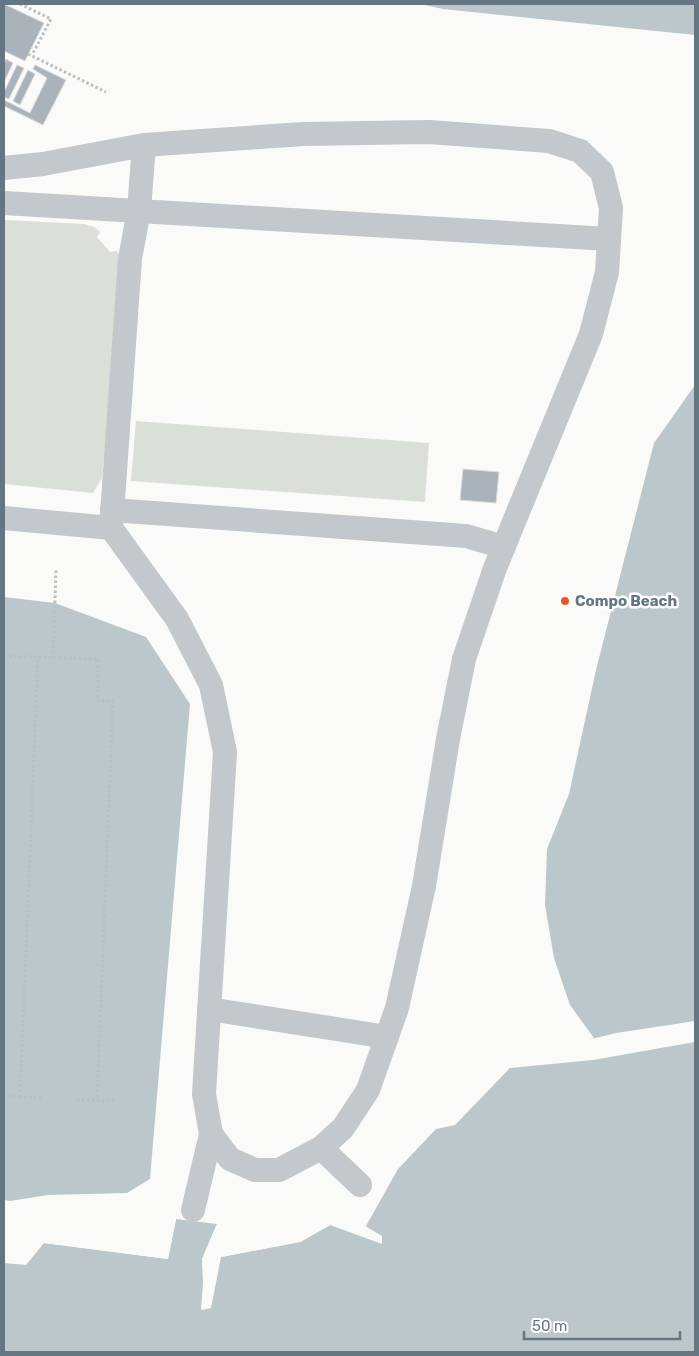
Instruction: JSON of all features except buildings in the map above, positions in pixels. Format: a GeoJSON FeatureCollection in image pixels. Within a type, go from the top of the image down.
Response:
{"type":"FeatureCollection","features":[{"type":"Feature","properties":{"kind":"lane"},"geometry":{"type":"LineString","coordinates":[[4,168],[43,164],[144,145],[303,134],[420,132],[549,141],[580,151],[602,172],[611,208],[607,272],[591,334],[504,547],[464,659],[448,739],[424,886],[397,1008],[368,1090],[342,1128],[321,1148],[280,1170],[255,1170],[230,1159],[211,1134]]}},
{"type":"Feature","properties":{"kind":"lane"},"geometry":{"type":"LineString","coordinates":[[144,145],[139,210],[130,259],[112,519],[177,619],[211,685],[225,752],[204,1094],[211,1134],[193,1210]]}},
{"type":"Feature","properties":{"kind":"lane"},"geometry":{"type":"LineString","coordinates":[[4,203],[609,239]]}},
{"type":"Feature","properties":{"kind":"lane"},"geometry":{"type":"LineString","coordinates":[[4,518],[112,519],[466,536],[504,547]]}},
{"type":"Feature","properties":{"kind":"lane"},"geometry":{"type":"LineString","coordinates":[[209,1009],[387,1037]]}},
{"type":"Feature","properties":{"kind":"lane"},"geometry":{"type":"LineString","coordinates":[[321,1148],[360,1185]]}},
{"type":"Feature","properties":{"kind":"path"},"geometry":{"type":"LineString","coordinates":[[20,4],[51,19],[30,55],[106,92]]}},
{"type":"Feature","properties":{"kind":"path"},"geometry":{"type":"LineString","coordinates":[[53,658],[56,570]]}},
{"type":"Feature","properties":{"kind":"path"},"geometry":{"type":"LineString","coordinates":[[4,656],[98,659],[98,701],[113,701],[97,1101]]}},
{"type":"Feature","properties":{"kind":"path"},"geometry":{"type":"LineString","coordinates":[[20,1097],[38,657]]}},
{"type":"Feature","properties":{"kind":"path"},"geometry":{"type":"LineString","coordinates":[[4,1096],[43,1098]]}},
{"type":"Feature","properties":{"kind":"path"},"geometry":{"type":"LineString","coordinates":[[77,1100],[116,1101]]}},
{"type":"Feature","properties":{"kind":"shaded area"},"geometry":{"type":"Polygon","coordinates":[[[420,4],[695,4],[695,35],[443,9],[420,4]]]}},
{"type":"Feature","properties":{"kind":"shaded area"},"geometry":{"type":"Polygon","coordinates":[[[4,220],[84,224],[94,227],[100,232],[97,237],[110,252],[117,251],[121,258],[122,267],[102,478],[93,493],[4,484],[4,220]]]}},
{"type":"Feature","properties":{"kind":"shaded area"},"geometry":{"type":"Polygon","coordinates":[[[695,385],[695,1352],[4,1352],[4,1263],[26,1265],[44,1243],[168,1259],[176,1219],[217,1224],[202,1259],[204,1282],[221,1257],[300,1242],[330,1225],[366,1226],[398,1169],[436,1129],[455,1125],[510,1068],[594,1038],[570,1005],[554,958],[545,905],[547,849],[569,794],[596,670],[654,443],[695,385]]]}},
{"type":"Feature","properties":{"kind":"shaded area"},"geometry":{"type":"Polygon","coordinates":[[[136,421],[429,443],[425,502],[131,481],[136,421]]]}},
{"type":"Feature","properties":{"kind":"shaded area"},"geometry":{"type":"Polygon","coordinates":[[[4,597],[55,603],[146,637],[190,704],[150,1179],[127,1193],[48,1195],[10,1201],[4,1200],[4,597]]]}},
{"type":"Feature","properties":{"kind":"pier"},"geometry":{"type":"Polygon","coordinates":[[[695,1021],[695,1042],[593,1060],[510,1068],[511,1065],[571,1044],[616,1033],[695,1021]]]}},
{"type":"Feature","properties":{"kind":"pier"},"geometry":{"type":"Polygon","coordinates":[[[174,1219],[176,1219],[168,1259],[40,1244],[45,1240],[166,1256],[174,1219]]]}},
{"type":"Feature","properties":{"kind":"pier"},"geometry":{"type":"Polygon","coordinates":[[[330,1223],[360,1223],[382,1236],[382,1244],[330,1225],[300,1242],[221,1257],[211,1308],[201,1310],[202,1259],[217,1224],[219,1224],[205,1260],[206,1275],[220,1255],[299,1240],[330,1223]]]}},
{"type":"Feature","properties":{"kind":"place","name":"Compo Beach"},"geometry":{"type":"Point","coordinates":[565,601]}}]}
